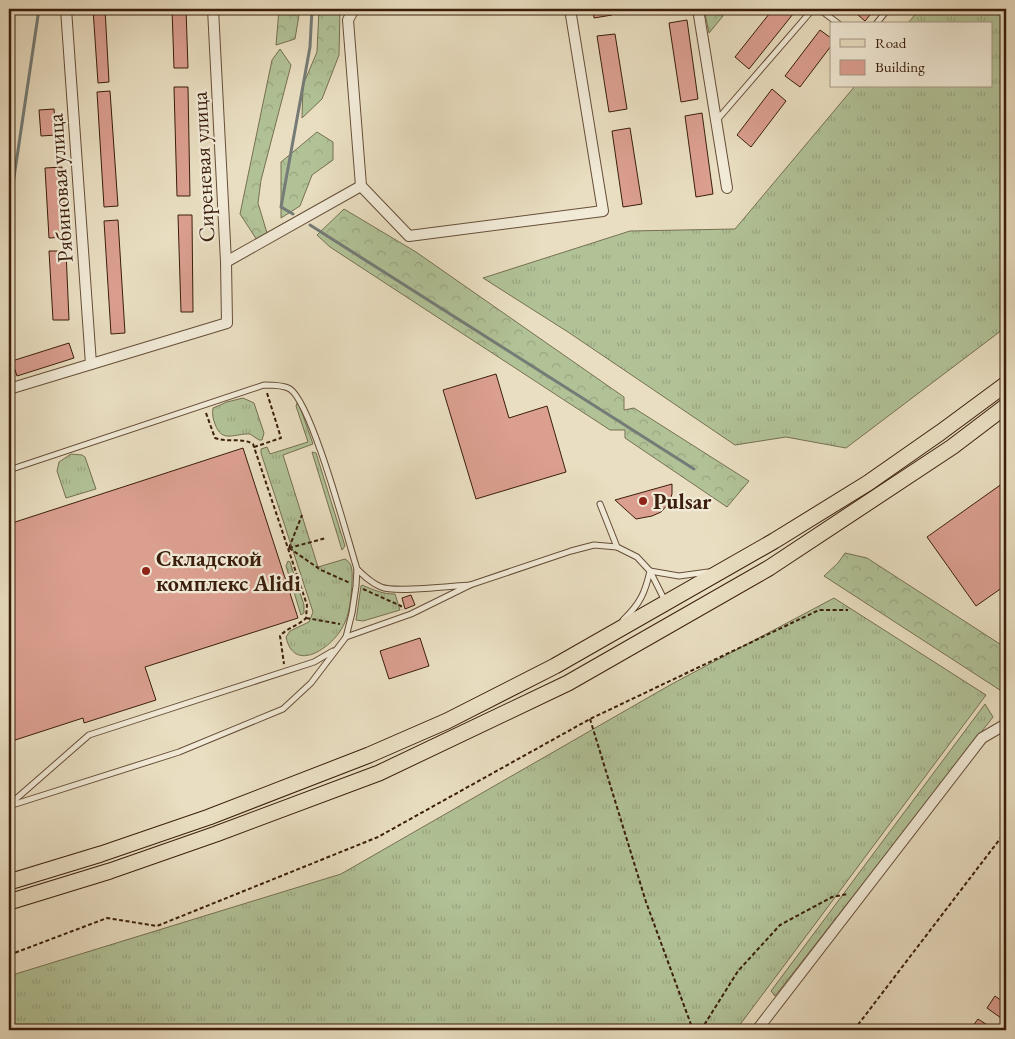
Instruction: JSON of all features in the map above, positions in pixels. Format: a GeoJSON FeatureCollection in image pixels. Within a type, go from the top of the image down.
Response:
{"type":"FeatureCollection","features":[{"type":"Feature","properties":{"kind":"main road"},"geometry":{"type":"LineString","coordinates":[[9,882],[101,854],[209,817],[369,755],[447,722],[578,653],[774,541],[868,483],[1006,384]]}},
{"type":"Feature","properties":{"kind":"main road"},"geometry":{"type":"LineString","coordinates":[[9,902],[110,871],[216,834],[379,773],[568,682],[769,568],[952,447],[1006,406]]}},
{"type":"Feature","properties":{"kind":"main road"},"geometry":{"type":"LineString","coordinates":[[666,603],[675,622]]}},
{"type":"Feature","properties":{"kind":"street","name":"Рябиновая улица"},"geometry":{"type":"LineString","coordinates":[[66,9],[90,364]]}},
{"type":"Feature","properties":{"kind":"street","name":"Сиреневая улица"},"geometry":{"type":"LineString","coordinates":[[90,364],[227,322],[226,262],[213,9]]}},
{"type":"Feature","properties":{"kind":"street"},"geometry":{"type":"LineString","coordinates":[[354,9],[348,20],[361,186],[409,236],[603,211],[570,9]]}},
{"type":"Feature","properties":{"kind":"street"},"geometry":{"type":"LineString","coordinates":[[698,9],[728,188]]}},
{"type":"Feature","properties":{"kind":"street"},"geometry":{"type":"LineString","coordinates":[[226,262],[361,186]]}},
{"type":"Feature","properties":{"kind":"street"},"geometry":{"type":"LineString","coordinates":[[9,389],[90,364]]}},
{"type":"Feature","properties":{"kind":"street"},"geometry":{"type":"LineString","coordinates":[[757,1030],[982,738],[1006,724]]}},
{"type":"Feature","properties":{"kind":"lane"},"geometry":{"type":"LineString","coordinates":[[716,121],[813,9]]}},
{"type":"Feature","properties":{"kind":"lane"},"geometry":{"type":"LineString","coordinates":[[819,9],[836,22]]}},
{"type":"Feature","properties":{"kind":"lane"},"geometry":{"type":"LineString","coordinates":[[878,22],[888,9]]}},
{"type":"Feature","properties":{"kind":"lane"},"geometry":{"type":"LineString","coordinates":[[9,470],[264,384],[275,384],[290,389],[301,402],[319,446],[357,569],[356,586],[346,637],[311,683],[284,709],[179,752],[9,805]]}},
{"type":"Feature","properties":{"kind":"lane"},"geometry":{"type":"LineString","coordinates":[[600,504],[618,546]]}},
{"type":"Feature","properties":{"kind":"lane"},"geometry":{"type":"LineString","coordinates":[[650,571],[679,576],[709,572],[774,541]]}},
{"type":"Feature","properties":{"kind":"lane"},"geometry":{"type":"LineString","coordinates":[[346,637],[411,614],[470,585],[594,545],[618,546],[637,557],[650,571],[666,603]]}},
{"type":"Feature","properties":{"kind":"lane"},"geometry":{"type":"LineString","coordinates":[[357,569],[367,579],[383,588],[403,589],[470,585]]}},
{"type":"Feature","properties":{"kind":"lane"},"geometry":{"type":"LineString","coordinates":[[578,653],[636,608],[646,590],[650,571]]}},
{"type":"Feature","properties":{"kind":"lane"},"geometry":{"type":"LineString","coordinates":[[9,805],[89,735],[314,662],[336,649]]}},
{"type":"Feature","properties":{"kind":"path"},"geometry":{"type":"LineString","coordinates":[[9,13],[18,9]]}},
{"type":"Feature","properties":{"kind":"path"},"geometry":{"type":"LineString","coordinates":[[254,447],[281,438],[264,384]]}},
{"type":"Feature","properties":{"kind":"path"},"geometry":{"type":"LineString","coordinates":[[203,405],[215,438],[223,441],[246,440],[253,444],[308,605],[306,618],[286,630],[280,636],[285,672]]}},
{"type":"Feature","properties":{"kind":"path"},"geometry":{"type":"LineString","coordinates":[[289,548],[302,515]]}},
{"type":"Feature","properties":{"kind":"path"},"geometry":{"type":"LineString","coordinates":[[289,548],[326,538]]}},
{"type":"Feature","properties":{"kind":"path"},"geometry":{"type":"LineString","coordinates":[[9,955],[107,918],[156,926],[369,841],[590,719],[819,610],[848,610]]}},
{"type":"Feature","properties":{"kind":"path"},"geometry":{"type":"LineString","coordinates":[[306,618],[349,626]]}},
{"type":"Feature","properties":{"kind":"path"},"geometry":{"type":"LineString","coordinates":[[590,719],[646,902],[693,1030]]}},
{"type":"Feature","properties":{"kind":"path"},"geometry":{"type":"LineString","coordinates":[[854,1030],[1006,832]]}},
{"type":"Feature","properties":{"kind":"path"},"geometry":{"type":"LineString","coordinates":[[701,1030],[738,971],[780,924],[832,897],[850,893],[857,900]]}},
{"type":"Feature","properties":{"kind":"green space"},"geometry":{"type":"Polygon","coordinates":[[[279,9],[300,9],[295,39],[276,45],[279,9]]]}},
{"type":"Feature","properties":{"kind":"green space"},"geometry":{"type":"Polygon","coordinates":[[[319,9],[340,9],[339,55],[322,99],[302,118],[303,85],[317,52],[319,9]]]}},
{"type":"Feature","properties":{"kind":"green space"},"geometry":{"type":"Polygon","coordinates":[[[704,9],[716,9],[723,16],[709,33],[704,9]]]}},
{"type":"Feature","properties":{"kind":"green space"},"geometry":{"type":"Polygon","coordinates":[[[920,9],[1006,9],[1006,327],[846,448],[786,437],[735,445],[568,332],[483,278],[630,231],[735,229],[853,88],[992,88],[992,22],[909,22],[920,9]]]}},
{"type":"Feature","properties":{"kind":"green space"},"geometry":{"type":"Polygon","coordinates":[[[280,49],[291,65],[261,180],[258,203],[267,233],[257,240],[240,214],[272,60],[280,49]]]}},
{"type":"Feature","properties":{"kind":"green space"},"geometry":{"type":"Polygon","coordinates":[[[317,132],[333,142],[333,160],[312,175],[300,206],[281,218],[281,162],[317,132]]]}},
{"type":"Feature","properties":{"kind":"green space"},"geometry":{"type":"Polygon","coordinates":[[[344,209],[416,252],[624,397],[624,410],[634,408],[749,481],[727,507],[625,438],[625,430],[610,430],[330,247],[317,235],[344,209]]]}},
{"type":"Feature","properties":{"kind":"green space"},"geometry":{"type":"Polygon","coordinates":[[[243,398],[254,403],[264,433],[262,440],[250,434],[225,436],[221,434],[215,424],[213,408],[243,398]]]}},
{"type":"Feature","properties":{"kind":"green space"},"geometry":{"type":"Polygon","coordinates":[[[297,403],[313,444],[283,455],[318,567],[345,559],[351,566],[352,573],[350,606],[342,628],[337,636],[322,649],[304,656],[297,654],[290,648],[286,637],[290,631],[309,622],[313,612],[261,453],[261,449],[267,447],[270,454],[308,442],[296,406],[297,403]]]}},
{"type":"Feature","properties":{"kind":"green space"},"geometry":{"type":"Polygon","coordinates":[[[312,452],[316,453],[345,546],[342,550],[312,452]]]}},
{"type":"Feature","properties":{"kind":"green space"},"geometry":{"type":"Polygon","coordinates":[[[71,454],[85,457],[96,489],[66,498],[57,471],[59,462],[71,454]]]}},
{"type":"Feature","properties":{"kind":"green space"},"geometry":{"type":"Polygon","coordinates":[[[845,553],[867,558],[1006,648],[1006,694],[824,576],[838,563],[845,553]]]}},
{"type":"Feature","properties":{"kind":"green space"},"geometry":{"type":"Polygon","coordinates":[[[288,561],[290,562],[304,605],[304,613],[301,615],[286,566],[288,561]]]}},
{"type":"Feature","properties":{"kind":"green space"},"geometry":{"type":"Polygon","coordinates":[[[362,585],[374,590],[395,594],[400,610],[363,621],[356,620],[362,585]]]}},
{"type":"Feature","properties":{"kind":"green space"},"geometry":{"type":"Polygon","coordinates":[[[834,598],[986,695],[736,1030],[9,1030],[9,976],[341,874],[670,685],[834,598]]]}},
{"type":"Feature","properties":{"kind":"green space"},"geometry":{"type":"Polygon","coordinates":[[[985,704],[993,717],[775,996],[771,991],[985,704]]]}},
{"type":"Feature","properties":{"kind":"building"},"geometry":{"type":"Polygon","coordinates":[[[93,9],[105,9],[109,82],[98,83],[93,9]]]}},
{"type":"Feature","properties":{"kind":"building"},"geometry":{"type":"Polygon","coordinates":[[[172,9],[186,9],[188,68],[174,68],[172,9]]]}},
{"type":"Feature","properties":{"kind":"building"},"geometry":{"type":"Polygon","coordinates":[[[593,9],[611,9],[612,15],[594,18],[593,9]]]}},
{"type":"Feature","properties":{"kind":"building"},"geometry":{"type":"Polygon","coordinates":[[[773,9],[797,9],[749,69],[735,57],[773,9]]]}},
{"type":"Feature","properties":{"kind":"building"},"geometry":{"type":"Polygon","coordinates":[[[851,9],[875,9],[865,21],[851,9]]]}},
{"type":"Feature","properties":{"kind":"building"},"geometry":{"type":"Polygon","coordinates":[[[687,20],[698,99],[681,102],[669,23],[687,20]]]}},
{"type":"Feature","properties":{"kind":"building"},"geometry":{"type":"Polygon","coordinates":[[[820,30],[830,37],[830,47],[800,87],[785,76],[820,30]]]}},
{"type":"Feature","properties":{"kind":"building"},"geometry":{"type":"Polygon","coordinates":[[[615,34],[627,109],[609,112],[597,36],[615,34]]]}},
{"type":"Feature","properties":{"kind":"building"},"geometry":{"type":"Polygon","coordinates":[[[174,87],[188,87],[190,196],[177,196],[174,87]]]}},
{"type":"Feature","properties":{"kind":"building"},"geometry":{"type":"Polygon","coordinates":[[[772,89],[786,101],[751,147],[737,135],[772,89]]]}},
{"type":"Feature","properties":{"kind":"building"},"geometry":{"type":"Polygon","coordinates":[[[110,91],[118,206],[104,207],[97,92],[110,91]]]}},
{"type":"Feature","properties":{"kind":"building"},"geometry":{"type":"Polygon","coordinates":[[[54,109],[56,135],[41,136],[39,110],[54,109]]]}},
{"type":"Feature","properties":{"kind":"building"},"geometry":{"type":"Polygon","coordinates":[[[702,113],[713,194],[696,197],[685,116],[702,113]]]}},
{"type":"Feature","properties":{"kind":"building"},"geometry":{"type":"Polygon","coordinates":[[[630,128],[642,204],[623,207],[612,131],[630,128]]]}},
{"type":"Feature","properties":{"kind":"building"},"geometry":{"type":"Polygon","coordinates":[[[62,167],[66,237],[49,238],[45,168],[62,167]]]}},
{"type":"Feature","properties":{"kind":"building"},"geometry":{"type":"Polygon","coordinates":[[[178,215],[192,215],[193,312],[181,312],[178,215]]]}},
{"type":"Feature","properties":{"kind":"building"},"geometry":{"type":"Polygon","coordinates":[[[118,220],[125,333],[111,334],[104,221],[118,220]]]}},
{"type":"Feature","properties":{"kind":"building"},"geometry":{"type":"Polygon","coordinates":[[[49,251],[66,251],[69,320],[53,320],[49,251]]]}},
{"type":"Feature","properties":{"kind":"building"},"geometry":{"type":"Polygon","coordinates":[[[69,343],[74,358],[17,376],[12,361],[69,343]]]}},
{"type":"Feature","properties":{"kind":"building"},"geometry":{"type":"Polygon","coordinates":[[[496,374],[509,418],[547,406],[566,472],[476,499],[443,390],[496,374]]]}},
{"type":"Feature","properties":{"kind":"building","name":"Складской комплекс Alidi"},"geometry":{"type":"Polygon","coordinates":[[[243,448],[298,618],[145,667],[156,700],[84,723],[83,718],[9,742],[9,524],[243,448]]]}},
{"type":"Feature","properties":{"kind":"building"},"geometry":{"type":"Polygon","coordinates":[[[1006,481],[1006,585],[976,606],[927,537],[1006,481]]]}},
{"type":"Feature","properties":{"kind":"building","name":"Pulsar"},"geometry":{"type":"Polygon","coordinates":[[[672,484],[672,494],[669,503],[661,512],[652,516],[636,519],[615,500],[672,484]]]}},
{"type":"Feature","properties":{"kind":"building"},"geometry":{"type":"Polygon","coordinates":[[[411,595],[415,605],[405,609],[402,598],[411,595]]]}},
{"type":"Feature","properties":{"kind":"building"},"geometry":{"type":"Polygon","coordinates":[[[420,638],[429,666],[389,679],[380,651],[420,638]]]}},
{"type":"Feature","properties":{"kind":"building"},"geometry":{"type":"Polygon","coordinates":[[[995,996],[1006,1004],[1006,1010],[1001,1018],[987,1008],[995,996]]]}},
{"type":"Feature","properties":{"kind":"building"},"geometry":{"type":"Polygon","coordinates":[[[978,1019],[992,1028],[991,1030],[970,1030],[978,1019]]]}},
{"type":"Feature","properties":{"kind":"waterway"},"geometry":{"type":"LineString","coordinates":[[9,211],[39,9]]}},
{"type":"Feature","properties":{"kind":"waterway"},"geometry":{"type":"LineString","coordinates":[[293,214],[281,207],[310,47],[312,9]]}},
{"type":"Feature","properties":{"kind":"waterway"},"geometry":{"type":"LineString","coordinates":[[310,225],[694,469]]}},
{"type":"Feature","properties":{"kind":"place","name":"Pulsar"},"geometry":{"type":"Point","coordinates":[643,501]}},
{"type":"Feature","properties":{"kind":"place","name":"Складской комплекс Alidi"},"geometry":{"type":"Point","coordinates":[146,571]}}]}
